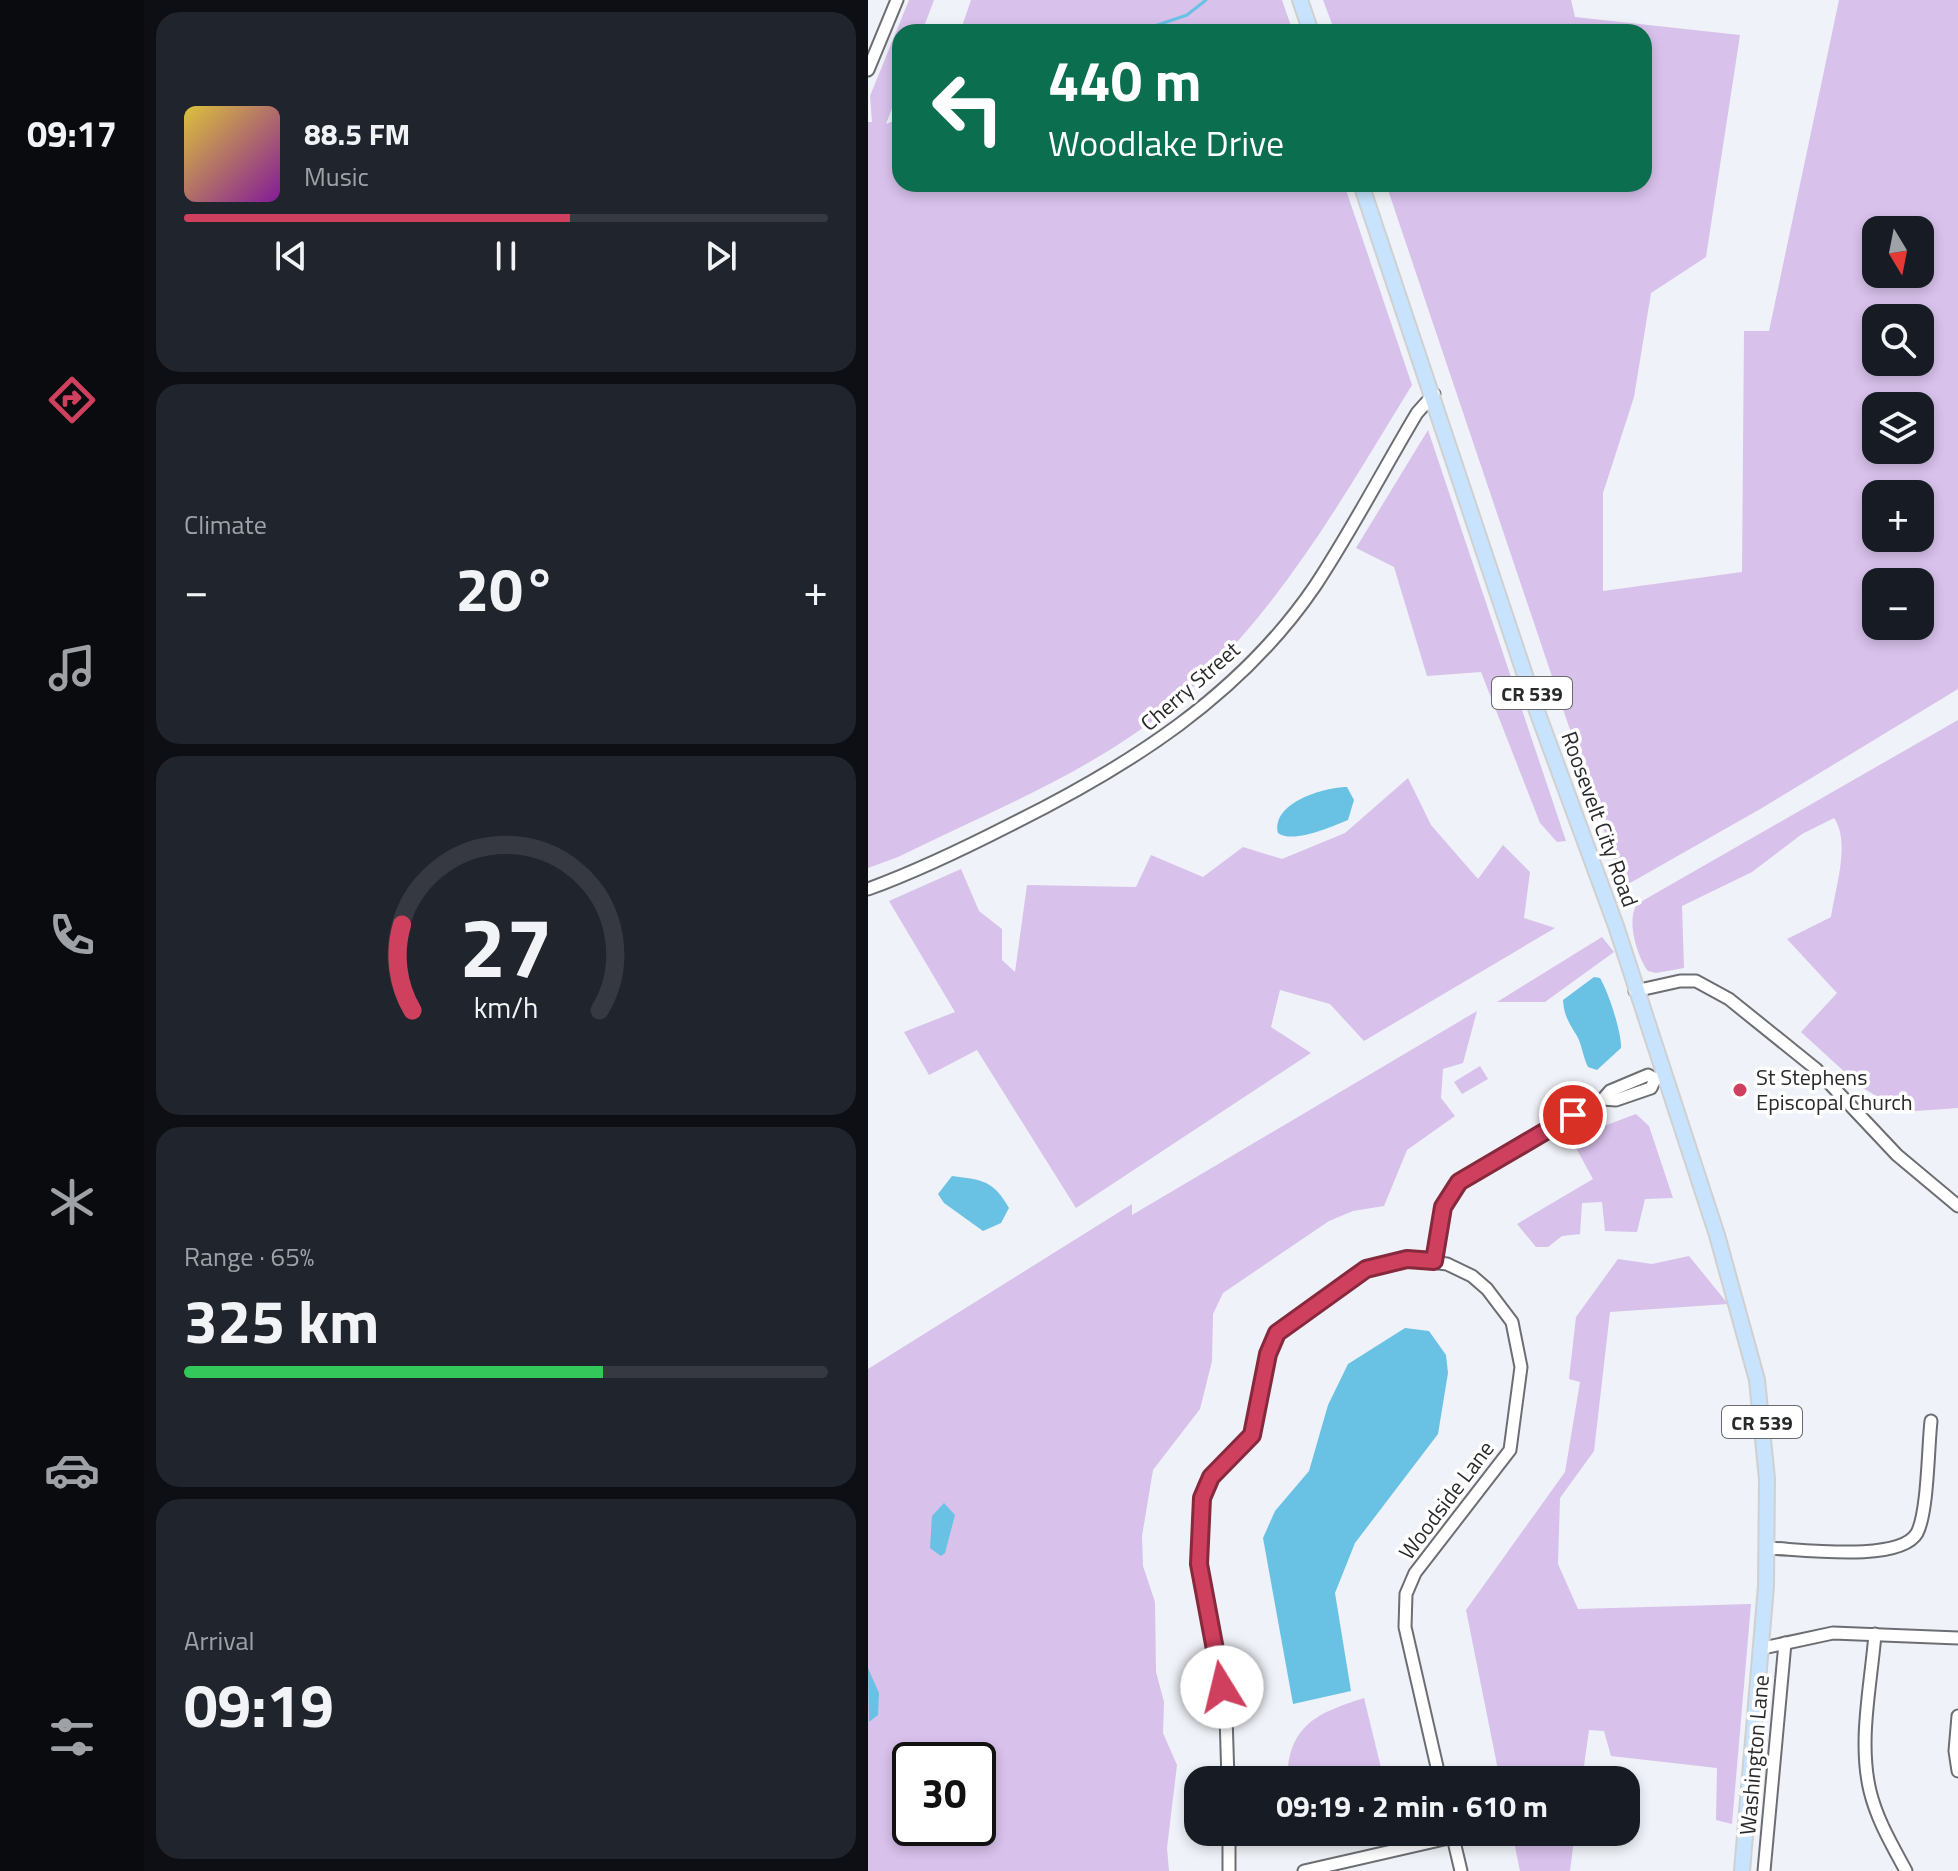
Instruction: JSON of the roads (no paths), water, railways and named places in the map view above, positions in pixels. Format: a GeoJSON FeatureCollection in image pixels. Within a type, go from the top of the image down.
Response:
{"type":"FeatureCollection","features":[{"type":"Feature","properties":{"kind":"main road"},"geometry":{"type":"LineString","coordinates":[[1300,0],[1308,24]]}},
{"type":"Feature","properties":{"kind":"main road","name":"Roosevelt City Road"},"geometry":{"type":"LineString","coordinates":[[1364,192],[1434,394],[1530,689],[1616,926],[1635,991]]}},
{"type":"Feature","properties":{"kind":"main road","name":"CR 539"},"geometry":{"type":"LineString","coordinates":[[1635,991],[1660,1078],[1717,1235],[1757,1380],[1767,1469],[1767,1548],[1763,1648],[1742,1871]]}},
{"type":"Feature","properties":{"kind":"street"},"geometry":{"type":"LineString","coordinates":[[868,70],[897,0]]}},
{"type":"Feature","properties":{"kind":"street","name":"Cherry Street"},"geometry":{"type":"LineString","coordinates":[[868,889],[947,857],[1108,775],[1144,753],[1207,702],[1271,641],[1314,587],[1417,413],[1434,394]]}},
{"type":"Feature","properties":{"kind":"street"},"geometry":{"type":"LineString","coordinates":[[1635,991],[1670,982],[1696,981],[1729,999],[1816,1069],[1897,1155],[1958,1206]]}},
{"type":"Feature","properties":{"kind":"street"},"geometry":{"type":"LineString","coordinates":[[1434,1261],[1443,1207],[1459,1182],[1603,1099],[1624,1083],[1648,1075],[1660,1078]]}},
{"type":"Feature","properties":{"kind":"street","name":"Woodside Lane"},"geometry":{"type":"LineString","coordinates":[[1228,1766],[1226,1716],[1199,1564],[1205,1485],[1252,1435],[1268,1354],[1277,1333],[1366,1269],[1407,1259],[1434,1261],[1472,1276],[1498,1302],[1517,1336],[1521,1367],[1510,1450],[1415,1573],[1406,1594],[1405,1627],[1437,1766]]}},
{"type":"Feature","properties":{"kind":"street"},"geometry":{"type":"LineString","coordinates":[[1767,1548],[1886,1550],[1907,1543],[1920,1524],[1931,1421]]}},
{"type":"Feature","properties":{"kind":"street"},"geometry":{"type":"LineString","coordinates":[[1763,1648],[1833,1633],[1958,1638]]}},
{"type":"Feature","properties":{"kind":"street"},"geometry":{"type":"LineString","coordinates":[[1875,1634],[1865,1747],[1867,1775],[1879,1818],[1906,1871]]}},
{"type":"Feature","properties":{"kind":"street","name":"Washington Lane"},"geometry":{"type":"LineString","coordinates":[[1764,1871],[1785,1643]]}},
{"type":"Feature","properties":{"kind":"street"},"geometry":{"type":"LineString","coordinates":[[1958,1716],[1958,1771]]}},
{"type":"Feature","properties":{"kind":"street"},"geometry":{"type":"LineString","coordinates":[[1229,1846],[1229,1871]]}},
{"type":"Feature","properties":{"kind":"street"},"geometry":{"type":"LineString","coordinates":[[1304,1871],[1405,1846]]}},
{"type":"Feature","properties":{"kind":"street"},"geometry":{"type":"LineString","coordinates":[[1456,1846],[1461,1871]]}},
{"type":"Feature","properties":{"kind":"water"},"geometry":{"type":"Polygon","coordinates":[[[1347,787],[1354,800],[1348,820],[1302,836],[1278,833],[1278,822],[1291,805],[1313,794],[1347,787]]]}},
{"type":"Feature","properties":{"kind":"water"},"geometry":{"type":"Polygon","coordinates":[[[1594,977],[1600,978],[1607,992],[1621,1041],[1621,1048],[1597,1070],[1588,1067],[1566,1015],[1563,1000],[1594,977]]]}},
{"type":"Feature","properties":{"kind":"water"},"geometry":{"type":"Polygon","coordinates":[[[952,1176],[979,1180],[998,1192],[1009,1208],[1001,1223],[983,1231],[944,1203],[938,1194],[952,1176]]]}},
{"type":"Feature","properties":{"kind":"water"},"geometry":{"type":"Polygon","coordinates":[[[1405,1328],[1429,1331],[1446,1355],[1448,1373],[1438,1434],[1355,1543],[1335,1593],[1351,1691],[1293,1704],[1263,1538],[1275,1511],[1309,1471],[1328,1405],[1348,1364],[1405,1328]]]}},
{"type":"Feature","properties":{"kind":"water"},"geometry":{"type":"Polygon","coordinates":[[[944,1503],[955,1515],[945,1553],[941,1556],[930,1548],[932,1516],[944,1503]]]}},
{"type":"Feature","properties":{"kind":"water"},"geometry":{"type":"Polygon","coordinates":[[[868,1668],[879,1693],[878,1715],[869,1722],[868,1668]]]}},
{"type":"Feature","properties":{"kind":"waterway"},"geometry":{"type":"LineString","coordinates":[[1161,24],[1187,15],[1206,0]]}},
{"type":"Feature","properties":{"kind":"place","name":"St Stephens Episcopal Church"},"geometry":{"type":"Point","coordinates":[1740,1090]}}]}
